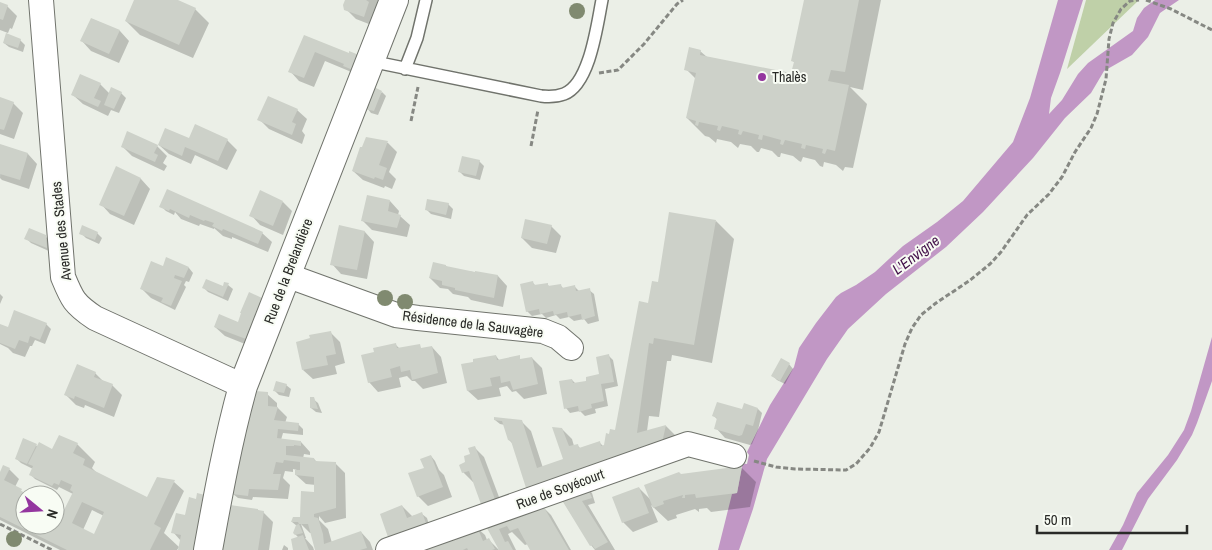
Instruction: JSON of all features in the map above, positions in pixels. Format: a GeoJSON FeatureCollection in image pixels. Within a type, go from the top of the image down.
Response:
{"type":"FeatureCollection","features":[{"type":"Feature","properties":{"kind":"street","name":"Avenue des Stades"},"geometry":{"type":"LineString","coordinates":[[40,0],[63,276],[71,297],[82,310],[95,318],[243,386]]}},
{"type":"Feature","properties":{"kind":"street","name":"Rue de la Brelandière"},"geometry":{"type":"LineString","coordinates":[[208,550],[232,426],[243,386],[394,0]]}},
{"type":"Feature","properties":{"kind":"street","name":"Résidence de la Sauvagère"},"geometry":{"type":"LineString","coordinates":[[286,275],[396,315],[543,331],[558,337],[571,348]]}},
{"type":"Feature","properties":{"kind":"street","name":"Rue de Soyécourt"},"geometry":{"type":"LineString","coordinates":[[388,550],[688,444],[734,456]]}},
{"type":"Feature","properties":{"kind":"lane"},"geometry":{"type":"LineString","coordinates":[[405,69],[417,38],[426,0]]}},
{"type":"Feature","properties":{"kind":"lane"},"geometry":{"type":"LineString","coordinates":[[370,62],[550,98],[565,94],[577,84],[584,72],[590,55],[602,0]]}},
{"type":"Feature","properties":{"kind":"path"},"geometry":{"type":"LineString","coordinates":[[584,72],[596,74],[618,70],[644,44],[682,0]]}},
{"type":"Feature","properties":{"kind":"path"},"geometry":{"type":"LineString","coordinates":[[769,465],[795,469],[846,470],[856,464],[870,448],[879,432],[905,344],[912,328],[921,315],[990,264],[1001,252],[1027,215],[1049,194],[1062,177],[1075,152],[1091,128],[1097,114],[1106,79],[1113,23],[1121,9],[1130,1],[1139,0]]}},
{"type":"Feature","properties":{"kind":"path"},"geometry":{"type":"LineString","coordinates":[[1146,0],[1171,9],[1212,30]]}},
{"type":"Feature","properties":{"kind":"path"},"geometry":{"type":"LineString","coordinates":[[531,146],[541,96]]}},
{"type":"Feature","properties":{"kind":"path"},"geometry":{"type":"LineString","coordinates":[[0,524],[52,550]]}},
{"type":"Feature","properties":{"kind":"green space"},"geometry":{"type":"Polygon","coordinates":[[[1086,0],[1139,0],[1067,69],[1086,0]]]}},
{"type":"Feature","properties":{"kind":"water","name":"L'Envigne"},"geometry":{"type":"Polygon","coordinates":[[[1058,0],[1083,0],[1051,98],[1049,114],[1062,100],[1078,74],[1088,63],[1133,31],[1137,18],[1144,8],[1155,0],[1179,0],[1160,13],[1148,37],[1132,55],[1104,71],[1091,93],[1065,118],[1033,158],[983,212],[946,247],[886,294],[848,329],[827,359],[767,459],[739,550],[718,550],[732,494],[737,493],[742,467],[740,467],[741,463],[747,464],[749,455],[747,452],[770,405],[794,367],[799,348],[836,297],[875,272],[903,246],[963,201],[1013,142],[1030,98],[1058,0]]]}},
{"type":"Feature","properties":{"kind":"water"},"geometry":{"type":"Polygon","coordinates":[[[1212,337],[1212,381],[1192,435],[1177,460],[1148,499],[1122,550],[1109,550],[1123,525],[1137,493],[1168,455],[1184,430],[1212,337]]]}},
{"type":"Feature","properties":{"kind":"building"},"geometry":{"type":"Polygon","coordinates":[[[134,0],[178,0],[196,8],[179,45],[125,21],[134,0]]]}},
{"type":"Feature","properties":{"kind":"building"},"geometry":{"type":"Polygon","coordinates":[[[345,0],[366,0],[369,2],[364,17],[344,10],[345,0]]]}},
{"type":"Feature","properties":{"kind":"building","name":"Thalès"},"geometry":{"type":"Polygon","coordinates":[[[804,0],[859,0],[845,72],[831,70],[828,81],[849,85],[835,151],[827,149],[825,154],[822,153],[823,149],[806,145],[805,149],[801,148],[802,144],[785,140],[783,145],[780,144],[781,140],[763,135],[762,140],[758,139],[759,135],[743,131],[741,135],[738,134],[739,130],[722,126],[720,131],[717,130],[718,126],[699,122],[698,126],[695,125],[696,121],[686,118],[696,73],[684,70],[689,47],[701,50],[700,55],[791,73],[794,62],[791,61],[804,0]]]}},
{"type":"Feature","properties":{"kind":"building"},"geometry":{"type":"Polygon","coordinates":[[[0,2],[8,5],[3,20],[0,19],[0,2]]]}},
{"type":"Feature","properties":{"kind":"building"},"geometry":{"type":"Polygon","coordinates":[[[91,18],[120,30],[109,54],[80,41],[91,18]]]}},
{"type":"Feature","properties":{"kind":"building"},"geometry":{"type":"Polygon","coordinates":[[[6,33],[21,39],[18,48],[3,43],[6,33]]]}},
{"type":"Feature","properties":{"kind":"building"},"geometry":{"type":"Polygon","coordinates":[[[304,35],[349,53],[349,51],[359,55],[353,70],[343,66],[344,64],[315,52],[304,78],[288,72],[304,35]]]}},
{"type":"Feature","properties":{"kind":"building"},"geometry":{"type":"Polygon","coordinates":[[[80,74],[101,83],[94,98],[101,101],[98,107],[71,95],[80,74]]]}},
{"type":"Feature","properties":{"kind":"building"},"geometry":{"type":"Polygon","coordinates":[[[111,87],[122,92],[114,109],[104,105],[111,87]]]}},
{"type":"Feature","properties":{"kind":"building"},"geometry":{"type":"Polygon","coordinates":[[[374,87],[382,91],[374,111],[365,109],[374,87]]]}},
{"type":"Feature","properties":{"kind":"building"},"geometry":{"type":"Polygon","coordinates":[[[268,96],[298,109],[292,122],[296,124],[292,135],[257,120],[268,96]]]}},
{"type":"Feature","properties":{"kind":"building"},"geometry":{"type":"Polygon","coordinates":[[[0,97],[14,102],[4,130],[0,129],[0,97]]]}},
{"type":"Feature","properties":{"kind":"building"},"geometry":{"type":"Polygon","coordinates":[[[195,124],[228,139],[218,161],[185,147],[182,156],[158,145],[165,128],[189,138],[195,124]]]}},
{"type":"Feature","properties":{"kind":"building"},"geometry":{"type":"Polygon","coordinates":[[[127,131],[158,145],[154,153],[158,155],[155,162],[121,147],[127,131]]]}},
{"type":"Feature","properties":{"kind":"building"},"geometry":{"type":"Polygon","coordinates":[[[366,137],[388,141],[379,165],[387,168],[383,180],[375,177],[374,179],[352,171],[360,147],[362,147],[366,137]]]}},
{"type":"Feature","properties":{"kind":"building"},"geometry":{"type":"Polygon","coordinates":[[[0,144],[28,153],[20,180],[0,174],[0,144]]]}},
{"type":"Feature","properties":{"kind":"building"},"geometry":{"type":"Polygon","coordinates":[[[462,156],[480,160],[476,176],[458,172],[462,156]]]}},
{"type":"Feature","properties":{"kind":"building"},"geometry":{"type":"Polygon","coordinates":[[[116,166],[141,178],[124,216],[99,205],[116,166]]]}},
{"type":"Feature","properties":{"kind":"building"},"geometry":{"type":"Polygon","coordinates":[[[167,189],[263,232],[258,244],[223,229],[222,231],[212,226],[214,223],[190,215],[189,218],[170,209],[169,211],[159,207],[167,189]]]}},
{"type":"Feature","properties":{"kind":"building"},"geometry":{"type":"Polygon","coordinates":[[[260,190],[283,201],[273,226],[249,216],[260,190]]]}},
{"type":"Feature","properties":{"kind":"building"},"geometry":{"type":"Polygon","coordinates":[[[367,195],[390,200],[388,211],[401,215],[397,228],[361,221],[367,195]]]}},
{"type":"Feature","properties":{"kind":"building"},"geometry":{"type":"Polygon","coordinates":[[[427,199],[449,203],[446,215],[425,210],[427,199]]]}},
{"type":"Feature","properties":{"kind":"building"},"geometry":{"type":"Polygon","coordinates":[[[669,212],[716,220],[694,345],[654,338],[653,344],[649,343],[637,433],[666,425],[662,443],[527,491],[511,441],[508,440],[502,421],[494,420],[494,417],[522,420],[537,468],[563,459],[552,427],[562,428],[569,446],[578,444],[579,448],[600,441],[601,446],[604,445],[606,433],[609,434],[610,429],[615,430],[639,301],[648,303],[652,281],[658,282],[669,212]]]}},
{"type":"Feature","properties":{"kind":"building"},"geometry":{"type":"Polygon","coordinates":[[[525,219],[552,225],[547,244],[521,238],[525,219]]]}},
{"type":"Feature","properties":{"kind":"building"},"geometry":{"type":"Polygon","coordinates":[[[82,225],[98,232],[95,240],[79,234],[82,225]]]}},
{"type":"Feature","properties":{"kind":"building"},"geometry":{"type":"Polygon","coordinates":[[[339,225],[365,231],[357,270],[330,265],[339,225]]]}},
{"type":"Feature","properties":{"kind":"building"},"geometry":{"type":"Polygon","coordinates":[[[29,228],[46,235],[47,248],[24,239],[29,228]]]}},
{"type":"Feature","properties":{"kind":"building"},"geometry":{"type":"Polygon","coordinates":[[[166,257],[189,267],[184,278],[175,275],[174,278],[182,281],[171,306],[161,302],[163,298],[140,289],[151,261],[163,266],[166,257]]]}},
{"type":"Feature","properties":{"kind":"building"},"geometry":{"type":"Polygon","coordinates":[[[433,262],[475,272],[498,275],[494,298],[455,290],[455,288],[442,285],[442,281],[429,278],[433,262]]]}},
{"type":"Feature","properties":{"kind":"building"},"geometry":{"type":"Polygon","coordinates":[[[206,279],[223,286],[224,282],[229,283],[223,297],[202,288],[206,279]]]}},
{"type":"Feature","properties":{"kind":"building"},"geometry":{"type":"Polygon","coordinates":[[[533,281],[534,285],[548,283],[548,286],[561,284],[562,288],[575,285],[576,291],[590,288],[595,316],[582,320],[581,314],[568,317],[567,312],[554,315],[553,311],[540,314],[539,309],[526,312],[520,284],[533,281]]]}},
{"type":"Feature","properties":{"kind":"building"},"geometry":{"type":"Polygon","coordinates":[[[249,292],[262,298],[246,339],[214,327],[219,314],[238,322],[249,292]]]}},
{"type":"Feature","properties":{"kind":"building"},"geometry":{"type":"Polygon","coordinates":[[[14,310],[47,323],[40,340],[30,336],[28,343],[19,340],[15,349],[0,343],[0,324],[8,327],[14,310]]]}},
{"type":"Feature","properties":{"kind":"building"},"geometry":{"type":"Polygon","coordinates":[[[331,331],[336,354],[326,356],[328,365],[302,370],[296,342],[310,338],[309,335],[331,331]]]}},
{"type":"Feature","properties":{"kind":"building"},"geometry":{"type":"Polygon","coordinates":[[[396,343],[397,348],[420,344],[421,348],[432,346],[438,373],[412,380],[410,370],[401,372],[400,366],[390,369],[392,377],[368,383],[361,355],[374,352],[373,348],[396,343]]]}},
{"type":"Feature","properties":{"kind":"building"},"geometry":{"type":"Polygon","coordinates":[[[609,354],[614,382],[601,384],[604,401],[591,404],[592,408],[579,412],[578,406],[564,409],[559,381],[572,379],[573,383],[586,381],[586,377],[599,374],[596,357],[609,354]]]}},
{"type":"Feature","properties":{"kind":"building"},"geometry":{"type":"Polygon","coordinates":[[[496,355],[497,360],[520,355],[520,359],[532,357],[538,384],[513,390],[510,381],[501,383],[500,376],[490,378],[492,386],[467,391],[461,364],[473,362],[473,359],[496,355]]]}},
{"type":"Feature","properties":{"kind":"building"},"geometry":{"type":"Polygon","coordinates":[[[781,358],[790,363],[780,381],[771,376],[781,358]]]}},
{"type":"Feature","properties":{"kind":"building"},"geometry":{"type":"Polygon","coordinates":[[[77,364],[96,372],[94,377],[113,384],[104,408],[75,396],[74,399],[64,395],[77,364]]]}},
{"type":"Feature","properties":{"kind":"building"},"geometry":{"type":"Polygon","coordinates":[[[276,381],[287,384],[284,393],[273,391],[276,381]]]}},
{"type":"Feature","properties":{"kind":"building"},"geometry":{"type":"Polygon","coordinates":[[[255,391],[268,392],[268,406],[278,407],[274,420],[299,423],[298,431],[278,429],[277,438],[301,441],[301,446],[286,446],[286,455],[314,458],[315,461],[336,462],[336,508],[314,514],[314,517],[318,518],[324,544],[361,531],[367,548],[360,550],[315,550],[308,524],[291,522],[293,517],[300,517],[301,491],[314,492],[314,477],[295,475],[295,470],[300,470],[300,462],[284,460],[283,463],[276,462],[273,474],[281,474],[278,490],[249,489],[248,496],[232,494],[232,487],[255,391]]]}},
{"type":"Feature","properties":{"kind":"building"},"geometry":{"type":"Polygon","coordinates":[[[310,397],[314,397],[318,409],[310,408],[310,397]]]}},
{"type":"Feature","properties":{"kind":"building"},"geometry":{"type":"Polygon","coordinates":[[[717,402],[742,409],[744,403],[758,408],[753,426],[746,424],[742,435],[739,436],[714,429],[717,418],[712,416],[717,402]]]}},
{"type":"Feature","properties":{"kind":"building"},"geometry":{"type":"Polygon","coordinates":[[[59,435],[78,443],[73,453],[85,459],[83,465],[147,497],[157,477],[175,480],[154,524],[161,528],[150,550],[67,550],[37,535],[65,535],[65,508],[73,492],[70,490],[72,485],[61,480],[59,485],[54,483],[50,485],[29,475],[33,466],[28,464],[39,442],[52,449],[59,435]],[[82,502],[72,523],[94,534],[104,512],[82,502]]]}},
{"type":"Feature","properties":{"kind":"building"},"geometry":{"type":"Polygon","coordinates":[[[23,438],[37,444],[27,464],[15,459],[23,438]]]}},
{"type":"Feature","properties":{"kind":"building"},"geometry":{"type":"Polygon","coordinates":[[[475,446],[496,502],[482,507],[469,471],[462,473],[459,465],[465,462],[464,456],[470,454],[468,448],[475,446]]]}},
{"type":"Feature","properties":{"kind":"building"},"geometry":{"type":"Polygon","coordinates":[[[431,455],[443,487],[417,497],[408,473],[424,468],[420,459],[431,455]]]}},
{"type":"Feature","properties":{"kind":"building"},"geometry":{"type":"Polygon","coordinates":[[[3,465],[10,468],[4,480],[15,486],[15,524],[0,517],[0,472],[3,465]]]}},
{"type":"Feature","properties":{"kind":"building"},"geometry":{"type":"Polygon","coordinates":[[[742,466],[737,493],[696,498],[695,494],[685,495],[685,498],[682,498],[683,495],[663,501],[664,504],[653,508],[644,485],[679,472],[681,474],[742,466]]]}},
{"type":"Feature","properties":{"kind":"building"},"geometry":{"type":"Polygon","coordinates":[[[587,487],[592,498],[582,501],[608,542],[595,549],[592,545],[590,546],[560,497],[587,487]]]}},
{"type":"Feature","properties":{"kind":"building"},"geometry":{"type":"Polygon","coordinates":[[[639,487],[649,513],[622,523],[612,497],[639,487]]]}},
{"type":"Feature","properties":{"kind":"building"},"geometry":{"type":"Polygon","coordinates":[[[197,493],[205,495],[194,550],[178,550],[181,535],[171,533],[176,513],[185,515],[189,497],[196,499],[197,493]]]}},
{"type":"Feature","properties":{"kind":"building"},"geometry":{"type":"Polygon","coordinates":[[[542,504],[569,550],[530,550],[518,528],[510,531],[507,526],[499,529],[505,542],[508,541],[513,550],[499,550],[483,521],[542,504]]]}},
{"type":"Feature","properties":{"kind":"building"},"geometry":{"type":"Polygon","coordinates":[[[230,505],[264,511],[258,550],[220,550],[230,505]]]}},
{"type":"Feature","properties":{"kind":"building"},"geometry":{"type":"Polygon","coordinates":[[[402,505],[407,518],[422,512],[427,526],[389,540],[380,514],[402,505]]]}},
{"type":"Feature","properties":{"kind":"building"},"geometry":{"type":"Polygon","coordinates":[[[299,524],[303,533],[295,535],[293,533],[296,525],[299,524]]]}},
{"type":"Feature","properties":{"kind":"building"},"geometry":{"type":"Polygon","coordinates":[[[476,524],[483,541],[489,538],[495,549],[425,550],[424,546],[476,524]]]}},
{"type":"Feature","properties":{"kind":"building"},"geometry":{"type":"Polygon","coordinates":[[[303,535],[309,550],[293,550],[291,539],[303,535]]]}},
{"type":"Feature","properties":{"kind":"place","name":"Thalès"},"geometry":{"type":"Point","coordinates":[762,77]}}]}
